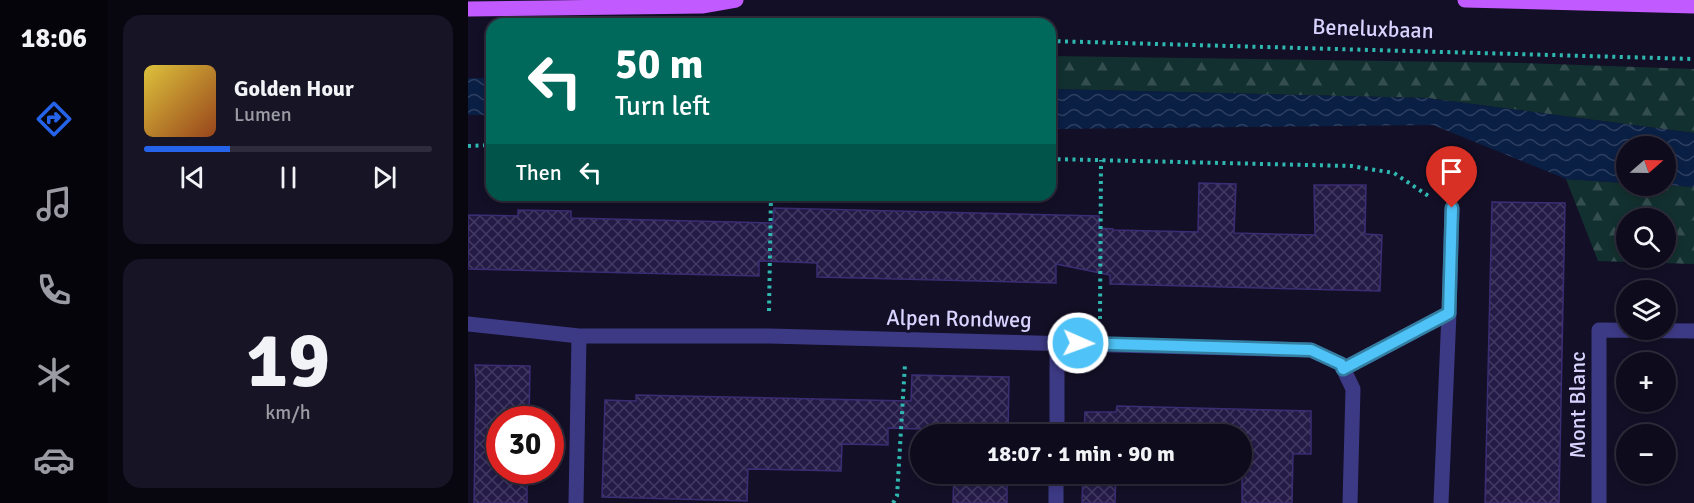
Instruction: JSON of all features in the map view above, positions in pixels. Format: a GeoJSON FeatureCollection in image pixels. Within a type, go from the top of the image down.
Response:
{"type":"FeatureCollection","features":[{"type":"Feature","properties":{"kind":"main road"},"geometry":{"type":"LineString","coordinates":[[468,9],[702,6],[736,0]]}},
{"type":"Feature","properties":{"kind":"main road"},"geometry":{"type":"LineString","coordinates":[[1465,0],[1694,6]]}},
{"type":"Feature","properties":{"kind":"street"},"geometry":{"type":"LineString","coordinates":[[1441,503],[1452,208]]}},
{"type":"Feature","properties":{"kind":"street"},"geometry":{"type":"LineString","coordinates":[[1350,503],[1353,389],[1343,369],[1449,313]]}},
{"type":"Feature","properties":{"kind":"street","name":"Alpen Rondweg"},"geometry":{"type":"LineString","coordinates":[[468,324],[579,336],[768,336],[1311,350],[1341,364],[1343,369]]}},
{"type":"Feature","properties":{"kind":"street","name":"Mont Blanc"},"geometry":{"type":"LineString","coordinates":[[1599,503],[1599,330],[1694,331]]}},
{"type":"Feature","properties":{"kind":"street"},"geometry":{"type":"LineString","coordinates":[[576,503],[579,336]]}},
{"type":"Feature","properties":{"kind":"street"},"geometry":{"type":"LineString","coordinates":[[1057,343],[1057,424]]}},
{"type":"Feature","properties":{"kind":"street"},"geometry":{"type":"LineString","coordinates":[[1056,484],[1056,503]]}},
{"type":"Feature","properties":{"kind":"path","name":"Beneluxbaan"},"geometry":{"type":"LineString","coordinates":[[1056,41],[1694,59]]}},
{"type":"Feature","properties":{"kind":"path"},"geometry":{"type":"LineString","coordinates":[[468,146],[486,145]]}},
{"type":"Feature","properties":{"kind":"path"},"geometry":{"type":"LineString","coordinates":[[1056,159],[1351,166],[1394,173],[1430,197],[1452,208]]}},
{"type":"Feature","properties":{"kind":"path"},"geometry":{"type":"LineString","coordinates":[[1100,344],[1101,160]]}},
{"type":"Feature","properties":{"kind":"path"},"geometry":{"type":"LineString","coordinates":[[768,336],[771,201]]}},
{"type":"Feature","properties":{"kind":"path"},"geometry":{"type":"LineString","coordinates":[[893,503],[897,496],[906,340]]}},
{"type":"Feature","properties":{"kind":"green space"},"geometry":{"type":"Polygon","coordinates":[[[1056,56],[1524,63],[1694,69],[1694,133],[1427,98],[1056,89],[1056,56]]]}},
{"type":"Feature","properties":{"kind":"green space"},"geometry":{"type":"Polygon","coordinates":[[[1566,179],[1616,182],[1616,196],[1676,196],[1676,186],[1694,187],[1694,264],[1676,263],[1676,208],[1616,208],[1616,262],[1598,261],[1566,179]]]}},
{"type":"Feature","properties":{"kind":"water"},"geometry":{"type":"Polygon","coordinates":[[[468,78],[486,78],[486,115],[468,115],[468,78]]]}},
{"type":"Feature","properties":{"kind":"water"},"geometry":{"type":"Polygon","coordinates":[[[1056,89],[1427,98],[1694,133],[1694,187],[1676,186],[1676,136],[1616,136],[1616,182],[1566,179],[1433,125],[1056,129],[1056,89]]]}},
{"type":"Feature","properties":{"kind":"building"},"geometry":{"type":"Polygon","coordinates":[[[1199,183],[1236,184],[1234,233],[1315,235],[1314,185],[1366,185],[1365,234],[1382,235],[1380,291],[1110,284],[1110,275],[1056,264],[1056,283],[817,277],[817,263],[759,261],[759,276],[468,269],[468,215],[518,216],[518,210],[571,211],[571,218],[773,223],[774,208],[1099,216],[1099,228],[1198,232],[1199,183]]]}},
{"type":"Feature","properties":{"kind":"building"},"geometry":{"type":"Polygon","coordinates":[[[1492,202],[1565,203],[1559,503],[1485,503],[1492,202]]]}},
{"type":"Feature","properties":{"kind":"building"},"geometry":{"type":"Polygon","coordinates":[[[475,365],[530,366],[529,406],[486,406],[486,484],[527,484],[527,503],[474,503],[475,365]]]}},
{"type":"Feature","properties":{"kind":"building"},"geometry":{"type":"Polygon","coordinates":[[[912,375],[1009,377],[1008,424],[910,424],[910,429],[888,428],[888,445],[842,444],[841,471],[748,469],[747,501],[602,497],[605,400],[636,401],[636,395],[911,401],[912,375]]]}},
{"type":"Feature","properties":{"kind":"building"},"geometry":{"type":"Polygon","coordinates":[[[1117,406],[1311,411],[1311,454],[1293,454],[1292,503],[1242,503],[1242,484],[1252,484],[1252,424],[1084,424],[1085,412],[1116,412],[1117,406]]]}},
{"type":"Feature","properties":{"kind":"building"},"geometry":{"type":"Polygon","coordinates":[[[954,484],[1007,484],[1007,503],[953,503],[954,484]]]}},
{"type":"Feature","properties":{"kind":"building"},"geometry":{"type":"Polygon","coordinates":[[[1083,484],[1116,484],[1115,503],[1082,503],[1083,484]]]}},
{"type":"Feature","properties":{"kind":"route"},"geometry":{"type":"LineString","coordinates":[[1078,343],[1311,350],[1341,364],[1343,369],[1449,313],[1452,208]]}}]}
